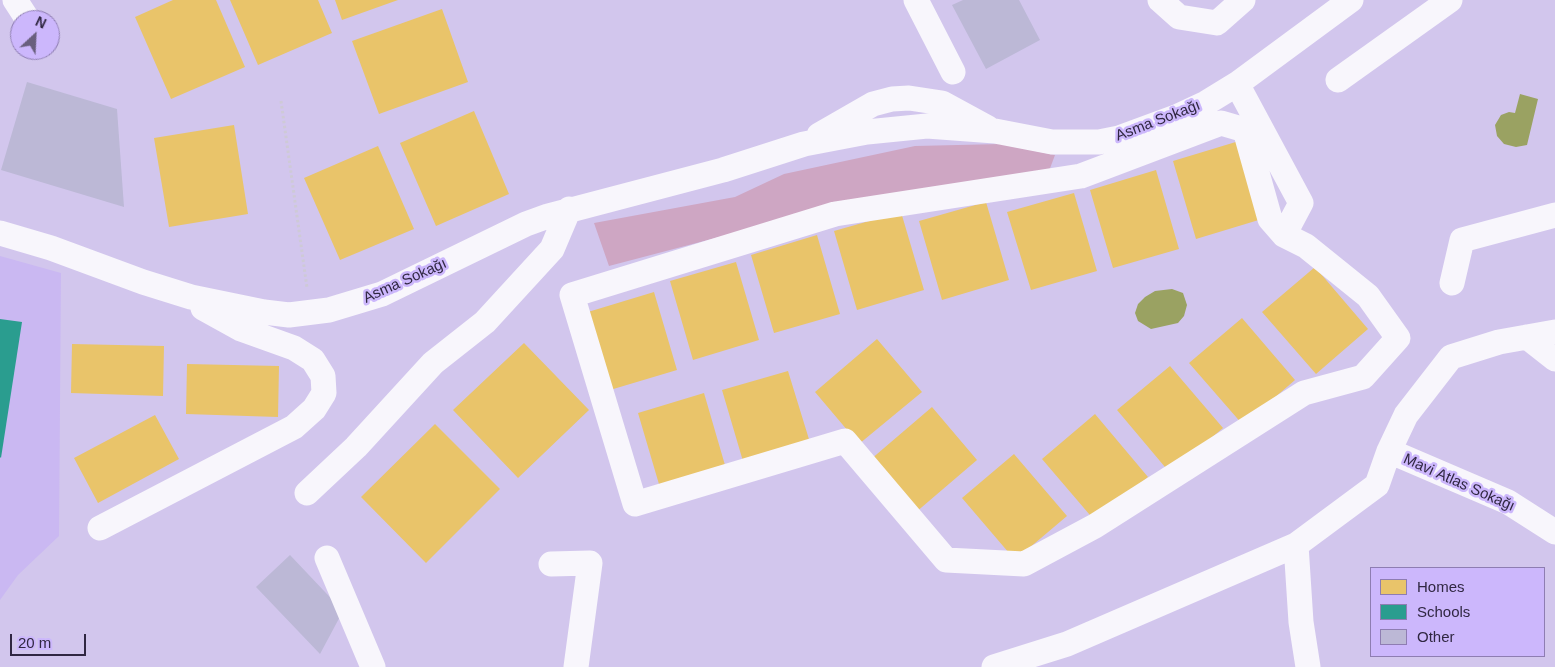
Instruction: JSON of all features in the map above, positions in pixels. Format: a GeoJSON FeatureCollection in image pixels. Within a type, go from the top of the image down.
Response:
{"type":"FeatureCollection","features":[{"type":"Feature","properties":{"kind":"street"},"geometry":{"type":"LineString","coordinates":[[916,0],[953,72]]}},
{"type":"Feature","properties":{"kind":"street"},"geometry":{"type":"LineString","coordinates":[[1160,0],[1179,17],[1216,23],[1244,0]]}},
{"type":"Feature","properties":{"kind":"street","name":"Asma Sokağı"},"geometry":{"type":"LineString","coordinates":[[0,233],[51,248],[175,292],[264,312],[310,314],[382,294],[526,224],[569,209],[723,170],[804,144],[873,104],[892,99],[909,98],[942,104],[961,111],[995,132],[1052,142],[1099,142],[1119,138],[1176,117],[1237,84],[1351,0]]}},
{"type":"Feature","properties":{"kind":"street"},"geometry":{"type":"LineString","coordinates":[[1338,80],[1450,0]]}},
{"type":"Feature","properties":{"kind":"street"},"geometry":{"type":"LineString","coordinates":[[1237,84],[1301,203],[1284,235]]}},
{"type":"Feature","properties":{"kind":"street"},"geometry":{"type":"LineString","coordinates":[[1221,123],[1245,130],[1270,219],[1284,235],[1306,246],[1368,296],[1398,338],[1363,378],[1304,393],[1233,436],[1095,526],[1024,564],[946,560],[845,441],[635,504],[572,295],[835,214],[1081,176],[1221,123]]}},
{"type":"Feature","properties":{"kind":"street"},"geometry":{"type":"LineString","coordinates":[[307,493],[356,447],[433,363],[485,322],[552,249],[569,209]]}},
{"type":"Feature","properties":{"kind":"street"},"geometry":{"type":"LineString","coordinates":[[1452,283],[1462,240],[1555,215]]}},
{"type":"Feature","properties":{"kind":"street"},"geometry":{"type":"LineString","coordinates":[[100,528],[294,427],[314,409],[324,392],[323,376],[313,360],[294,348],[241,329],[175,292]]}},
{"type":"Feature","properties":{"kind":"street"},"geometry":{"type":"LineString","coordinates":[[994,667],[1041,660],[1067,644],[1296,546],[1377,484],[1389,451],[1406,415],[1451,357],[1499,342],[1555,332]]}},
{"type":"Feature","properties":{"kind":"street"},"geometry":{"type":"LineString","coordinates":[[1528,337],[1555,359]]}},
{"type":"Feature","properties":{"kind":"street","name":"Mavi Atlas Sokağı"},"geometry":{"type":"LineString","coordinates":[[1389,451],[1508,502],[1555,532]]}},
{"type":"Feature","properties":{"kind":"street"},"geometry":{"type":"LineString","coordinates":[[1296,546],[1301,622],[1308,667]]}},
{"type":"Feature","properties":{"kind":"street"},"geometry":{"type":"LineString","coordinates":[[327,558],[374,667]]}},
{"type":"Feature","properties":{"kind":"street"},"geometry":{"type":"LineString","coordinates":[[551,564],[590,563],[576,667]]}},
{"type":"Feature","properties":{"kind":"path"},"geometry":{"type":"LineString","coordinates":[[282,101],[310,314]]}},
{"type":"Feature","properties":{"kind":"shaded area"},"geometry":{"type":"Polygon","coordinates":[[[1520,94],[1538,99],[1527,145],[1516,147],[1504,144],[1497,136],[1495,125],[1501,115],[1509,112],[1515,113],[1520,94]]]}},
{"type":"Feature","properties":{"kind":"shaded area"},"geometry":{"type":"Polygon","coordinates":[[[1001,144],[1055,155],[1049,171],[784,220],[609,266],[594,223],[735,197],[784,174],[915,146],[1001,144]]]}},
{"type":"Feature","properties":{"kind":"shaded area"},"geometry":{"type":"Polygon","coordinates":[[[0,256],[61,273],[59,536],[18,575],[0,600],[0,256]]]}},
{"type":"Feature","properties":{"kind":"shaded area"},"geometry":{"type":"Polygon","coordinates":[[[1172,289],[1183,293],[1187,305],[1184,316],[1178,323],[1151,329],[1138,321],[1135,313],[1138,304],[1145,297],[1155,291],[1172,289]]]}},
{"type":"Feature","properties":{"kind":"building: Homes"},"geometry":{"type":"Polygon","coordinates":[[[173,0],[216,0],[245,67],[171,99],[135,17],[173,0]]]}},
{"type":"Feature","properties":{"kind":"building: Homes"},"geometry":{"type":"Polygon","coordinates":[[[230,0],[318,0],[332,33],[258,65],[230,0]]]}},
{"type":"Feature","properties":{"kind":"building: Homes"},"geometry":{"type":"Polygon","coordinates":[[[335,0],[398,0],[342,20],[335,0]]]}},
{"type":"Feature","properties":{"kind":"building: Homes"},"geometry":{"type":"Polygon","coordinates":[[[442,9],[468,82],[379,114],[352,41],[442,9]]]}},
{"type":"Feature","properties":{"kind":"building: Homes"},"geometry":{"type":"Polygon","coordinates":[[[474,111],[509,194],[436,226],[400,143],[474,111]]]}},
{"type":"Feature","properties":{"kind":"building: Homes"},"geometry":{"type":"Polygon","coordinates":[[[234,125],[248,214],[169,227],[154,138],[234,125]]]}},
{"type":"Feature","properties":{"kind":"building: Homes"},"geometry":{"type":"Polygon","coordinates":[[[1239,141],[1262,219],[1196,239],[1173,161],[1239,141]]]}},
{"type":"Feature","properties":{"kind":"building: Homes"},"geometry":{"type":"Polygon","coordinates":[[[378,146],[414,229],[340,260],[304,178],[378,146]]]}},
{"type":"Feature","properties":{"kind":"building: Homes"},"geometry":{"type":"Polygon","coordinates":[[[1156,170],[1179,249],[1113,268],[1090,190],[1156,170]]]}},
{"type":"Feature","properties":{"kind":"building: Homes"},"geometry":{"type":"Polygon","coordinates":[[[1074,193],[1097,271],[1031,290],[1007,212],[1074,193]]]}},
{"type":"Feature","properties":{"kind":"building: Homes"},"geometry":{"type":"Polygon","coordinates":[[[986,202],[1009,280],[942,300],[919,221],[986,202]]]}},
{"type":"Feature","properties":{"kind":"building: Homes"},"geometry":{"type":"Polygon","coordinates":[[[901,212],[924,290],[857,310],[834,231],[901,212]]]}},
{"type":"Feature","properties":{"kind":"building: Homes"},"geometry":{"type":"Polygon","coordinates":[[[817,235],[840,314],[774,333],[751,255],[817,235]]]}},
{"type":"Feature","properties":{"kind":"building: Homes"},"geometry":{"type":"Polygon","coordinates":[[[736,262],[759,340],[693,360],[670,281],[736,262]]]}},
{"type":"Feature","properties":{"kind":"building: Homes"},"geometry":{"type":"Polygon","coordinates":[[[1315,267],[1368,329],[1316,374],[1262,312],[1315,267]]]}},
{"type":"Feature","properties":{"kind":"building: Homes"},"geometry":{"type":"Polygon","coordinates":[[[654,292],[677,370],[610,390],[588,312],[654,292]]]}},
{"type":"Feature","properties":{"kind":"building: Homes"},"geometry":{"type":"Polygon","coordinates":[[[1242,318],[1295,380],[1243,425],[1189,363],[1242,318]]]}},
{"type":"Feature","properties":{"kind":"building: Homes"},"geometry":{"type":"Polygon","coordinates":[[[877,339],[922,392],[859,444],[815,392],[877,339]]]}},
{"type":"Feature","properties":{"kind":"building: Homes"},"geometry":{"type":"Polygon","coordinates":[[[524,343],[589,410],[518,478],[453,410],[524,343]]]}},
{"type":"Feature","properties":{"kind":"building: Homes"},"geometry":{"type":"Polygon","coordinates":[[[72,344],[164,346],[163,396],[71,393],[72,344]]]}},
{"type":"Feature","properties":{"kind":"building: Homes"},"geometry":{"type":"Polygon","coordinates":[[[187,364],[279,366],[278,417],[186,414],[187,364]]]}},
{"type":"Feature","properties":{"kind":"building: Homes"},"geometry":{"type":"Polygon","coordinates":[[[1170,366],[1223,428],[1170,473],[1117,410],[1170,366]]]}},
{"type":"Feature","properties":{"kind":"building: Homes"},"geometry":{"type":"Polygon","coordinates":[[[788,371],[812,449],[745,468],[722,390],[788,371]]]}},
{"type":"Feature","properties":{"kind":"building: Homes"},"geometry":{"type":"Polygon","coordinates":[[[704,393],[727,472],[661,491],[638,413],[704,393]]]}},
{"type":"Feature","properties":{"kind":"building: Homes"},"geometry":{"type":"Polygon","coordinates":[[[932,407],[977,460],[915,513],[870,460],[932,407]]]}},
{"type":"Feature","properties":{"kind":"building: Homes"},"geometry":{"type":"Polygon","coordinates":[[[1095,414],[1148,477],[1095,521],[1042,459],[1095,414]]]}},
{"type":"Feature","properties":{"kind":"building: Homes"},"geometry":{"type":"Polygon","coordinates":[[[155,415],[179,459],[98,503],[74,458],[155,415]]]}},
{"type":"Feature","properties":{"kind":"building: Homes"},"geometry":{"type":"Polygon","coordinates":[[[435,424],[500,489],[426,563],[361,497],[435,424]]]}},
{"type":"Feature","properties":{"kind":"building: Homes"},"geometry":{"type":"Polygon","coordinates":[[[1014,454],[1067,516],[1015,560],[962,498],[1014,454]]]}},
{"type":"Feature","properties":{"kind":"building: Schools"},"geometry":{"type":"Polygon","coordinates":[[[0,319],[22,322],[1,458],[0,457],[0,319]]]}},
{"type":"Feature","properties":{"kind":"building: Other"},"geometry":{"type":"Polygon","coordinates":[[[963,0],[1019,0],[1040,40],[986,69],[952,5],[963,0]]]}},
{"type":"Feature","properties":{"kind":"building: Other"},"geometry":{"type":"Polygon","coordinates":[[[27,82],[117,109],[124,207],[1,170],[27,82]]]}},
{"type":"Feature","properties":{"kind":"building: Other"},"geometry":{"type":"Polygon","coordinates":[[[290,555],[343,611],[320,654],[256,587],[290,555]]]}}]}
